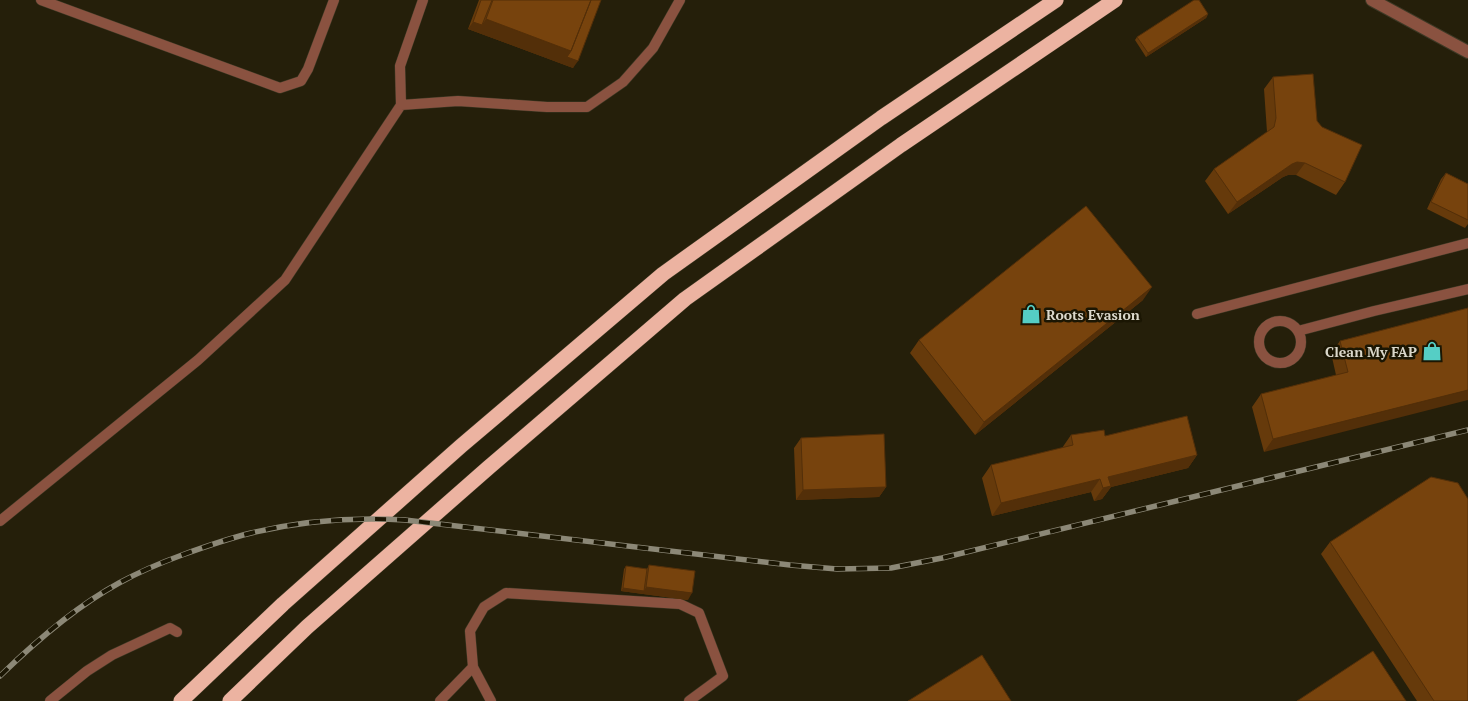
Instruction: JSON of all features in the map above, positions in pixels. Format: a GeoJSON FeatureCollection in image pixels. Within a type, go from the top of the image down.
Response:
{"type":"FeatureCollection","features":[{"type":"Feature","properties":{"kind":"highway"},"geometry":{"type":"LineString","coordinates":[[181,701],[283,604],[439,466],[663,274],[881,118],[1056,0]]}},
{"type":"Feature","properties":{"kind":"highway"},"geometry":{"type":"LineString","coordinates":[[230,701],[307,627],[685,299],[901,145],[1115,0]]}},
{"type":"Feature","properties":{"kind":"street"},"geometry":{"type":"LineString","coordinates":[[1372,0],[1468,52]]}},
{"type":"Feature","properties":{"kind":"lane"},"geometry":{"type":"LineString","coordinates":[[42,0],[280,88],[301,81],[308,69],[334,0]]}},
{"type":"Feature","properties":{"kind":"lane"},"geometry":{"type":"LineString","coordinates":[[0,522],[198,360],[286,280],[401,105],[400,66],[423,0]]}},
{"type":"Feature","properties":{"kind":"lane"},"geometry":{"type":"LineString","coordinates":[[401,105],[458,101],[587,107],[623,82],[653,48],[680,0]]}},
{"type":"Feature","properties":{"kind":"lane"},"geometry":{"type":"LineString","coordinates":[[1197,314],[1468,243]]}},
{"type":"Feature","properties":{"kind":"lane"},"geometry":{"type":"LineString","coordinates":[[1298,331],[1400,304],[1468,289]]}},
{"type":"Feature","properties":{"kind":"lane"},"geometry":{"type":"LineString","coordinates":[[1273,322],[1287,322],[1298,331],[1301,337],[1300,351],[1291,361],[1284,364],[1270,362],[1261,352],[1259,338],[1266,326],[1273,322]]}},
{"type":"Feature","properties":{"kind":"lane"},"geometry":{"type":"LineString","coordinates":[[491,701],[473,667],[470,632],[484,607],[506,593],[680,604],[700,613],[723,676],[689,701]]}},
{"type":"Feature","properties":{"kind":"lane"},"geometry":{"type":"LineString","coordinates":[[50,701],[87,671],[112,654],[170,628],[178,632]]}},
{"type":"Feature","properties":{"kind":"lane"},"geometry":{"type":"LineString","coordinates":[[440,701],[473,667]]}},
{"type":"Feature","properties":{"kind":"building"},"geometry":{"type":"Polygon","coordinates":[[[481,0],[492,0],[482,25],[473,22],[481,0]]]}},
{"type":"Feature","properties":{"kind":"building"},"geometry":{"type":"Polygon","coordinates":[[[493,0],[591,0],[571,51],[486,19],[493,0]]]}},
{"type":"Feature","properties":{"kind":"building"},"geometry":{"type":"Polygon","coordinates":[[[591,0],[601,0],[578,61],[567,57],[591,0]]]}},
{"type":"Feature","properties":{"kind":"building"},"geometry":{"type":"Polygon","coordinates":[[[1194,0],[1199,0],[1208,14],[1148,53],[1137,37],[1194,0]]]}},
{"type":"Feature","properties":{"kind":"building"},"geometry":{"type":"Polygon","coordinates":[[[1313,74],[1317,121],[1322,127],[1362,145],[1345,182],[1305,163],[1297,162],[1237,202],[1214,169],[1274,127],[1276,118],[1273,77],[1313,74]]]}},
{"type":"Feature","properties":{"kind":"building"},"geometry":{"type":"Polygon","coordinates":[[[1446,173],[1468,184],[1468,220],[1431,202],[1446,173]]]}},
{"type":"Feature","properties":{"kind":"building"},"geometry":{"type":"Polygon","coordinates":[[[1086,206],[1152,287],[984,422],[919,340],[1086,206]]]}},
{"type":"Feature","properties":{"kind":"building"},"geometry":{"type":"Polygon","coordinates":[[[1468,308],[1468,390],[1273,439],[1261,394],[1348,372],[1340,341],[1468,308]]]}},
{"type":"Feature","properties":{"kind":"building"},"geometry":{"type":"Polygon","coordinates":[[[1187,416],[1197,455],[1108,477],[1111,486],[1103,488],[1100,479],[1001,503],[991,465],[1073,445],[1071,435],[1104,430],[1105,436],[1187,416]]]}},
{"type":"Feature","properties":{"kind":"building"},"geometry":{"type":"Polygon","coordinates":[[[884,434],[886,487],[803,490],[801,438],[884,434]]]}},
{"type":"Feature","properties":{"kind":"building"},"geometry":{"type":"Polygon","coordinates":[[[1431,477],[1458,483],[1468,499],[1468,701],[1434,701],[1330,542],[1431,477]]]}},
{"type":"Feature","properties":{"kind":"building"},"geometry":{"type":"Polygon","coordinates":[[[649,565],[695,571],[692,593],[646,587],[649,565]]]}},
{"type":"Feature","properties":{"kind":"building"},"geometry":{"type":"Polygon","coordinates":[[[626,566],[647,569],[644,591],[623,588],[626,566]]]}},
{"type":"Feature","properties":{"kind":"building"},"geometry":{"type":"Polygon","coordinates":[[[1373,651],[1406,701],[1297,701],[1373,651]]]}},
{"type":"Feature","properties":{"kind":"building"},"geometry":{"type":"Polygon","coordinates":[[[982,655],[1011,701],[908,701],[982,655]]]}},
{"type":"Feature","properties":{"kind":"railway"},"geometry":{"type":"LineString","coordinates":[[0,676],[72,614],[103,592],[142,571],[216,543],[289,525],[366,519],[405,520],[790,565],[837,569],[891,568],[942,558],[1468,430]]}},
{"type":"Feature","properties":{"kind":"place","name":"Roots Evasion"},"geometry":{"type":"Point","coordinates":[1031,314]}},
{"type":"Feature","properties":{"kind":"place","name":"Clean My FAP"},"geometry":{"type":"Point","coordinates":[1432,351]}}]}
